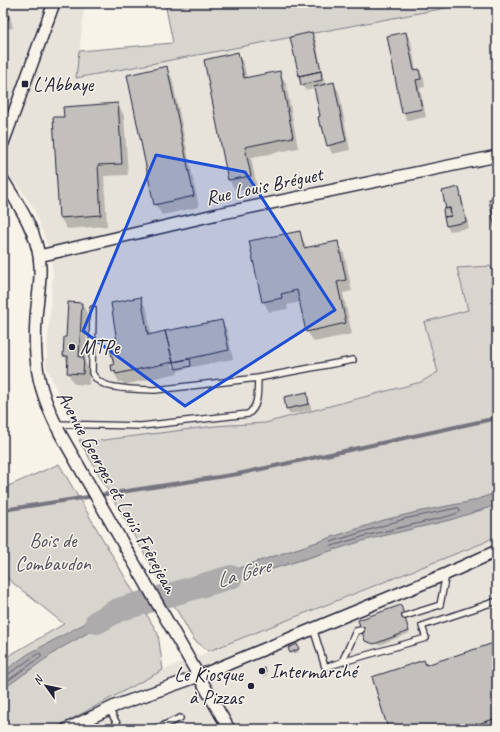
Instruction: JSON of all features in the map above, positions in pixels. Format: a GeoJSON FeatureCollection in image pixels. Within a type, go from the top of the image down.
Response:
{"type":"FeatureCollection","features":[{"type":"Feature","properties":{"kind":"street"},"geometry":{"type":"LineString","coordinates":[[3,143],[7,121],[25,84],[54,3]]}},
{"type":"Feature","properties":{"kind":"street","name":"Rue Louis Bréguet"},"geometry":{"type":"LineString","coordinates":[[39,256],[218,214],[497,156]]}},
{"type":"Feature","properties":{"kind":"street","name":"Avenue Georges et Louis Frêrejean"},"geometry":{"type":"LineString","coordinates":[[3,180],[28,219],[39,256],[40,266],[35,359],[37,378],[55,424],[229,729]]}},
{"type":"Feature","properties":{"kind":"street"},"geometry":{"type":"LineString","coordinates":[[67,729],[109,709],[199,676],[446,574],[497,551]]}},
{"type":"Feature","properties":{"kind":"lane"},"geometry":{"type":"LineString","coordinates":[[93,309],[92,373],[96,379],[104,385],[155,390],[258,378],[353,360]]}},
{"type":"Feature","properties":{"kind":"lane"},"geometry":{"type":"LineString","coordinates":[[55,424],[141,426],[248,414],[253,410],[257,403],[258,378]]}},
{"type":"Feature","properties":{"kind":"lane"},"geometry":{"type":"LineString","coordinates":[[405,616],[440,605],[446,574]]}},
{"type":"Feature","properties":{"kind":"lane"},"geometry":{"type":"LineString","coordinates":[[313,628],[325,667],[426,638],[422,626],[497,601]]}},
{"type":"Feature","properties":{"kind":"lane"},"geometry":{"type":"LineString","coordinates":[[342,662],[356,631],[361,630]]}},
{"type":"Feature","properties":{"kind":"lane"},"geometry":{"type":"LineString","coordinates":[[109,709],[120,729]]}},
{"type":"Feature","properties":{"kind":"lane"},"geometry":{"type":"LineString","coordinates":[[155,729],[180,718]]}},
{"type":"Feature","properties":{"kind":"highlighted area"},"geometry":{"type":"Polygon","coordinates":[[[156,155],[245,172],[335,310],[185,406],[83,331],[156,155]]]}},
{"type":"Feature","properties":{"kind":"shaded area"},"geometry":{"type":"Polygon","coordinates":[[[3,3],[85,3],[76,78],[472,3],[497,3],[497,277],[490,266],[438,372],[421,382],[265,423],[215,426],[96,441],[79,440],[46,366],[53,271],[49,249],[33,207],[18,185],[3,175],[3,3]]]}},
{"type":"Feature","properties":{"kind":"shaded area"},"geometry":{"type":"Polygon","coordinates":[[[497,535],[497,729],[53,729],[163,670],[483,543],[497,535]]]}},
{"type":"Feature","properties":{"kind":"green space"},"geometry":{"type":"Polygon","coordinates":[[[165,3],[346,3],[361,6],[364,3],[472,3],[76,78],[79,51],[173,43],[165,3]]]}},
{"type":"Feature","properties":{"kind":"green space"},"geometry":{"type":"Polygon","coordinates":[[[490,266],[497,277],[497,535],[483,543],[209,651],[194,640],[79,440],[96,441],[215,426],[265,423],[421,382],[438,372],[424,322],[468,310],[457,268],[490,266]]]}},
{"type":"Feature","properties":{"kind":"green space","name":"Bois de Combaudon"},"geometry":{"type":"Polygon","coordinates":[[[59,464],[158,634],[163,670],[53,729],[3,729],[3,659],[64,624],[3,575],[6,487],[59,464]]]}},
{"type":"Feature","properties":{"kind":"water"},"geometry":{"type":"Polygon","coordinates":[[[497,492],[497,505],[450,520],[366,540],[201,591],[197,585],[247,565],[384,520],[473,501],[497,492]]]}},
{"type":"Feature","properties":{"kind":"water"},"geometry":{"type":"Polygon","coordinates":[[[123,603],[127,611],[61,648],[3,689],[3,672],[28,654],[123,603]]]}},
{"type":"Feature","properties":{"kind":"building"},"geometry":{"type":"Polygon","coordinates":[[[3,3],[5,3],[9,19],[3,21],[3,3]]]}},
{"type":"Feature","properties":{"kind":"building"},"geometry":{"type":"Polygon","coordinates":[[[312,32],[321,71],[299,76],[290,37],[312,32]]]}},
{"type":"Feature","properties":{"kind":"building"},"geometry":{"type":"Polygon","coordinates":[[[406,32],[414,70],[419,69],[421,79],[416,80],[422,109],[402,113],[387,36],[406,32]]]}},
{"type":"Feature","properties":{"kind":"building"},"geometry":{"type":"Polygon","coordinates":[[[238,52],[244,78],[280,71],[293,137],[245,147],[251,176],[228,180],[204,60],[238,52]]]}},
{"type":"Feature","properties":{"kind":"building"},"geometry":{"type":"Polygon","coordinates":[[[167,66],[194,196],[154,205],[127,75],[167,66]]]}},
{"type":"Feature","properties":{"kind":"building"},"geometry":{"type":"Polygon","coordinates":[[[321,71],[322,80],[301,85],[299,76],[321,71]]]}},
{"type":"Feature","properties":{"kind":"building"},"geometry":{"type":"Polygon","coordinates":[[[334,82],[346,141],[327,146],[318,117],[320,116],[314,87],[334,82]]]}},
{"type":"Feature","properties":{"kind":"building"},"geometry":{"type":"Polygon","coordinates":[[[118,103],[122,164],[98,165],[101,215],[59,218],[53,117],[64,117],[63,107],[118,103]]]}},
{"type":"Feature","properties":{"kind":"building"},"geometry":{"type":"Polygon","coordinates":[[[459,187],[466,222],[446,226],[444,217],[451,216],[450,208],[446,209],[442,191],[459,187]]]}},
{"type":"Feature","properties":{"kind":"building"},"geometry":{"type":"Polygon","coordinates":[[[497,198],[497,238],[489,200],[497,198]]]}},
{"type":"Feature","properties":{"kind":"building"},"geometry":{"type":"Polygon","coordinates":[[[450,208],[451,216],[444,217],[443,209],[450,208]]]}},
{"type":"Feature","properties":{"kind":"building"},"geometry":{"type":"Polygon","coordinates":[[[300,231],[304,248],[338,241],[346,280],[337,282],[346,323],[306,332],[297,290],[281,294],[282,298],[262,302],[249,241],[300,231]]]}},
{"type":"Feature","properties":{"kind":"building"},"geometry":{"type":"Polygon","coordinates":[[[141,297],[148,335],[165,331],[173,362],[116,374],[115,371],[112,372],[111,365],[114,365],[109,343],[117,342],[111,303],[141,297]]]}},
{"type":"Feature","properties":{"kind":"building"},"geometry":{"type":"Polygon","coordinates":[[[68,302],[82,303],[79,357],[84,357],[83,374],[67,373],[68,356],[63,356],[64,337],[66,337],[68,302]]]}},
{"type":"Feature","properties":{"kind":"building"},"geometry":{"type":"Polygon","coordinates":[[[222,320],[229,350],[173,362],[165,331],[222,320]]]}},
{"type":"Feature","properties":{"kind":"building"},"geometry":{"type":"Polygon","coordinates":[[[190,359],[191,366],[176,369],[174,362],[190,359]]]}},
{"type":"Feature","properties":{"kind":"building"},"geometry":{"type":"Polygon","coordinates":[[[307,392],[309,404],[286,409],[284,397],[307,392]]]}},
{"type":"Feature","properties":{"kind":"building"},"geometry":{"type":"Polygon","coordinates":[[[401,605],[409,631],[374,644],[365,641],[358,620],[401,605]]]}},
{"type":"Feature","properties":{"kind":"building"},"geometry":{"type":"Polygon","coordinates":[[[497,642],[497,718],[462,729],[388,729],[372,677],[424,660],[426,665],[497,642]]]}},
{"type":"Feature","properties":{"kind":"building"},"geometry":{"type":"Polygon","coordinates":[[[297,644],[299,649],[290,653],[288,648],[297,644]]]}},
{"type":"Feature","properties":{"kind":"building","name":"Intermarché"},"geometry":{"type":"Polygon","coordinates":[[[265,668],[266,672],[260,675],[258,670],[265,668]]]}},
{"type":"Feature","properties":{"kind":"waterway"},"geometry":{"type":"LineString","coordinates":[[3,510],[238,474],[497,418]]}},
{"type":"Feature","properties":{"kind":"waterway","name":"La Gère"},"geometry":{"type":"LineString","coordinates":[[97,622],[118,610],[231,577]]}},
{"type":"Feature","properties":{"kind":"place","name":"L'Abbaye"},"geometry":{"type":"Point","coordinates":[25,84]}},
{"type":"Feature","properties":{"kind":"place","name":"MTPe"},"geometry":{"type":"Point","coordinates":[72,347]}},
{"type":"Feature","properties":{"kind":"place","name":"Intermarché"},"geometry":{"type":"Point","coordinates":[262,671]}},
{"type":"Feature","properties":{"kind":"place","name":"Le Kiosque à Pizzas"},"geometry":{"type":"Point","coordinates":[251,686]}}]}
